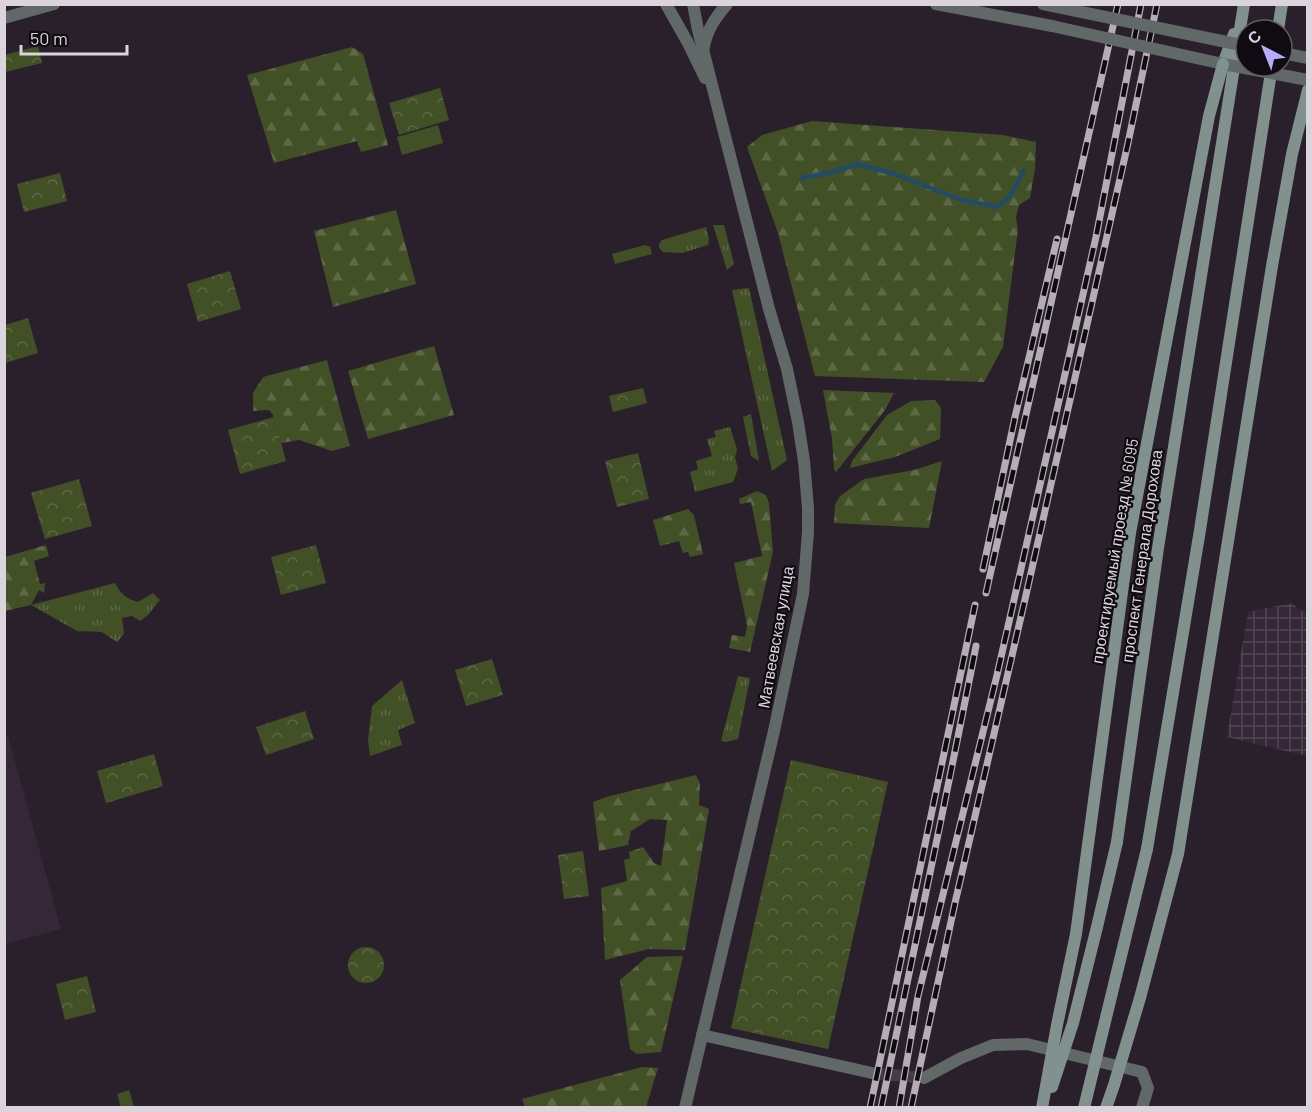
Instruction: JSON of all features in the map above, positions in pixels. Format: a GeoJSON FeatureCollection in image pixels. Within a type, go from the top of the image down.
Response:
{"type":"FeatureCollection","features":[{"type":"Feature","properties":{"kind":"main road","name":"проектируемый проезд № 6095"},"geometry":{"type":"LineString","coordinates":[[1044,1107],[1057,1025],[1076,934],[1130,533],[1209,116],[1223,64],[1244,4]]}},
{"type":"Feature","properties":{"kind":"main road","name":"проспект Генерала Дорохова"},"geometry":{"type":"LineString","coordinates":[[1044,1107],[1076,1013],[1117,842],[1158,548],[1244,4]]}},
{"type":"Feature","properties":{"kind":"main road"},"geometry":{"type":"LineString","coordinates":[[1084,1107],[1147,849],[1202,520],[1270,78]]}},
{"type":"Feature","properties":{"kind":"main road"},"geometry":{"type":"LineString","coordinates":[[1106,1107],[1140,998],[1178,854],[1272,266],[1292,154],[1308,90]]}},
{"type":"Feature","properties":{"kind":"street"},"geometry":{"type":"LineString","coordinates":[[4,18],[54,4]]}},
{"type":"Feature","properties":{"kind":"street"},"geometry":{"type":"LineString","coordinates":[[666,4],[716,100]]}},
{"type":"Feature","properties":{"kind":"street"},"geometry":{"type":"LineString","coordinates":[[693,4],[716,100]]}},
{"type":"Feature","properties":{"kind":"street"},"geometry":{"type":"LineString","coordinates":[[704,52],[706,36],[714,20],[727,4]]}},
{"type":"Feature","properties":{"kind":"street"},"geometry":{"type":"LineString","coordinates":[[936,4],[1308,80]]}},
{"type":"Feature","properties":{"kind":"street"},"geometry":{"type":"LineString","coordinates":[[1043,4],[1234,44]]}},
{"type":"Feature","properties":{"kind":"street","name":"Матвеевская улица"},"geometry":{"type":"LineString","coordinates":[[685,1107],[785,681],[802,594],[808,524],[804,461],[787,369],[769,309],[716,100]]}},
{"type":"Feature","properties":{"kind":"street"},"geometry":{"type":"LineString","coordinates":[[702,1035],[872,1073]]}},
{"type":"Feature","properties":{"kind":"street"},"geometry":{"type":"LineString","coordinates":[[924,1078],[961,1058],[993,1045],[1027,1044],[1142,1072],[1148,1088],[1142,1107]]}},
{"type":"Feature","properties":{"kind":"shaded area"},"geometry":{"type":"Polygon","coordinates":[[[1292,603],[1301,611],[1307,610],[1307,756],[1227,737],[1248,612],[1292,603]]]}},
{"type":"Feature","properties":{"kind":"shaded area"},"geometry":{"type":"Polygon","coordinates":[[[8,736],[61,929],[5,944],[4,737],[8,736]]]}},
{"type":"Feature","properties":{"kind":"green space"},"geometry":{"type":"Polygon","coordinates":[[[38,46],[42,63],[5,72],[5,55],[38,46]]]}},
{"type":"Feature","properties":{"kind":"green space"},"geometry":{"type":"Polygon","coordinates":[[[352,47],[363,54],[388,145],[361,152],[357,141],[274,163],[247,75],[352,47]]]}},
{"type":"Feature","properties":{"kind":"green space"},"geometry":{"type":"Polygon","coordinates":[[[440,88],[449,120],[399,135],[389,103],[440,88]]]}},
{"type":"Feature","properties":{"kind":"green space"},"geometry":{"type":"Polygon","coordinates":[[[812,121],[1003,135],[1036,142],[1035,169],[1030,198],[1019,205],[1016,217],[1018,229],[1003,347],[984,382],[815,376],[778,233],[747,147],[762,135],[812,121]]]}},
{"type":"Feature","properties":{"kind":"green space"},"geometry":{"type":"Polygon","coordinates":[[[438,125],[443,143],[402,155],[397,137],[438,125]]]}},
{"type":"Feature","properties":{"kind":"green space"},"geometry":{"type":"Polygon","coordinates":[[[60,173],[67,201],[24,212],[17,184],[60,173]]]}},
{"type":"Feature","properties":{"kind":"green space"},"geometry":{"type":"Polygon","coordinates":[[[396,210],[416,284],[333,307],[314,231],[396,210]]]}},
{"type":"Feature","properties":{"kind":"green space"},"geometry":{"type":"Polygon","coordinates":[[[713,225],[724,225],[734,264],[727,270],[713,225]]]}},
{"type":"Feature","properties":{"kind":"green space"},"geometry":{"type":"Polygon","coordinates":[[[706,227],[708,245],[682,253],[663,252],[660,249],[659,244],[662,240],[706,227]]]}},
{"type":"Feature","properties":{"kind":"green space"},"geometry":{"type":"Polygon","coordinates":[[[645,245],[650,247],[652,254],[615,264],[612,254],[645,245]]]}},
{"type":"Feature","properties":{"kind":"green space"},"geometry":{"type":"Polygon","coordinates":[[[230,271],[241,309],[198,322],[187,284],[230,271]]]}},
{"type":"Feature","properties":{"kind":"green space"},"geometry":{"type":"Polygon","coordinates":[[[749,288],[787,460],[772,471],[732,290],[749,288]]]}},
{"type":"Feature","properties":{"kind":"green space"},"geometry":{"type":"Polygon","coordinates":[[[28,318],[38,353],[5,363],[5,325],[28,318]]]}},
{"type":"Feature","properties":{"kind":"green space"},"geometry":{"type":"Polygon","coordinates":[[[434,346],[454,415],[368,439],[348,371],[434,346]]]}},
{"type":"Feature","properties":{"kind":"green space"},"geometry":{"type":"Polygon","coordinates":[[[327,360],[350,446],[332,451],[299,440],[281,443],[273,415],[269,410],[253,411],[253,393],[263,377],[327,360]]]}},
{"type":"Feature","properties":{"kind":"green space"},"geometry":{"type":"Polygon","coordinates":[[[643,388],[647,403],[613,412],[609,396],[643,388]]]}},
{"type":"Feature","properties":{"kind":"green space"},"geometry":{"type":"Polygon","coordinates":[[[823,390],[894,393],[885,410],[836,472],[834,469],[832,439],[823,390]]]}},
{"type":"Feature","properties":{"kind":"green space"},"geometry":{"type":"Polygon","coordinates":[[[935,400],[941,408],[940,439],[895,457],[850,468],[852,461],[887,415],[911,401],[935,400]]]}},
{"type":"Feature","properties":{"kind":"green space"},"geometry":{"type":"Polygon","coordinates":[[[751,414],[759,461],[751,456],[743,417],[751,414]]]}},
{"type":"Feature","properties":{"kind":"green space"},"geometry":{"type":"Polygon","coordinates":[[[274,417],[286,461],[240,474],[228,430],[274,417]]]}},
{"type":"Feature","properties":{"kind":"green space"},"geometry":{"type":"Polygon","coordinates":[[[730,427],[737,449],[735,457],[738,469],[733,482],[695,492],[690,472],[698,469],[696,461],[712,456],[707,439],[716,437],[714,431],[730,427]]]}},
{"type":"Feature","properties":{"kind":"green space"},"geometry":{"type":"Polygon","coordinates":[[[638,453],[649,499],[617,507],[605,461],[638,453]]]}},
{"type":"Feature","properties":{"kind":"green space"},"geometry":{"type":"Polygon","coordinates":[[[942,461],[929,528],[834,523],[835,505],[840,496],[864,479],[914,470],[942,461]]]}},
{"type":"Feature","properties":{"kind":"green space"},"geometry":{"type":"Polygon","coordinates":[[[79,479],[92,526],[45,539],[31,493],[79,479]]]}},
{"type":"Feature","properties":{"kind":"green space"},"geometry":{"type":"Polygon","coordinates":[[[757,491],[766,495],[769,503],[773,552],[750,652],[729,648],[732,635],[745,637],[747,625],[734,563],[762,556],[751,502],[740,504],[739,499],[757,491]]]}},
{"type":"Feature","properties":{"kind":"green space"},"geometry":{"type":"Polygon","coordinates":[[[688,509],[694,515],[703,554],[690,557],[688,552],[683,553],[679,541],[660,546],[653,520],[688,509]]]}},
{"type":"Feature","properties":{"kind":"green space"},"geometry":{"type":"Polygon","coordinates":[[[46,545],[49,556],[34,561],[40,584],[45,583],[44,593],[39,590],[31,605],[5,611],[5,557],[46,545]]]}},
{"type":"Feature","properties":{"kind":"green space"},"geometry":{"type":"Polygon","coordinates":[[[316,545],[326,583],[281,595],[271,557],[316,545]]]}},
{"type":"Feature","properties":{"kind":"green space"},"geometry":{"type":"Polygon","coordinates":[[[115,583],[127,598],[134,601],[138,602],[153,593],[160,600],[140,621],[132,616],[122,618],[124,634],[117,642],[102,632],[77,631],[31,605],[115,583]]]}},
{"type":"Feature","properties":{"kind":"green space"},"geometry":{"type":"Polygon","coordinates":[[[492,659],[503,695],[466,706],[455,670],[492,659]]]}},
{"type":"Feature","properties":{"kind":"green space"},"geometry":{"type":"Polygon","coordinates":[[[738,676],[750,678],[738,739],[721,741],[738,676]]]}},
{"type":"Feature","properties":{"kind":"green space"},"geometry":{"type":"Polygon","coordinates":[[[402,680],[415,723],[398,730],[402,745],[370,756],[368,740],[372,706],[402,680]]]}},
{"type":"Feature","properties":{"kind":"green space"},"geometry":{"type":"Polygon","coordinates":[[[305,711],[314,739],[266,755],[256,727],[305,711]]]}},
{"type":"Feature","properties":{"kind":"green space"},"geometry":{"type":"Polygon","coordinates":[[[154,754],[163,786],[106,803],[97,771],[154,754]]]}},
{"type":"Feature","properties":{"kind":"green space"},"geometry":{"type":"Polygon","coordinates":[[[791,760],[888,782],[828,1049],[731,1028],[791,760]]]}},
{"type":"Feature","properties":{"kind":"green space"},"geometry":{"type":"Polygon","coordinates":[[[696,775],[700,784],[699,805],[709,809],[685,950],[649,949],[605,960],[601,888],[627,881],[624,860],[630,858],[629,852],[643,847],[654,863],[661,866],[667,820],[650,819],[631,831],[628,845],[599,851],[593,802],[696,775]]]}},
{"type":"Feature","properties":{"kind":"green space"},"geometry":{"type":"Polygon","coordinates":[[[583,851],[589,896],[564,899],[558,855],[583,851]]]}},
{"type":"Feature","properties":{"kind":"green space"},"geometry":{"type":"Polygon","coordinates":[[[366,947],[379,952],[384,965],[379,978],[366,983],[353,978],[348,965],[353,952],[366,947]]]}},
{"type":"Feature","properties":{"kind":"green space"},"geometry":{"type":"Polygon","coordinates":[[[683,956],[661,1052],[637,1054],[630,1049],[620,980],[647,957],[683,956]]]}},
{"type":"Feature","properties":{"kind":"green space"},"geometry":{"type":"Polygon","coordinates":[[[87,976],[96,1012],[65,1020],[56,984],[87,976]]]}},
{"type":"Feature","properties":{"kind":"green space"},"geometry":{"type":"Polygon","coordinates":[[[642,1067],[658,1068],[646,1107],[525,1107],[522,1099],[642,1067]]]}},
{"type":"Feature","properties":{"kind":"green space"},"geometry":{"type":"Polygon","coordinates":[[[129,1090],[134,1107],[121,1107],[117,1094],[129,1090]]]}},
{"type":"Feature","properties":{"kind":"waterway"},"geometry":{"type":"LineString","coordinates":[[802,178],[833,172],[857,164],[892,173],[962,200],[997,207],[1010,196],[1024,170]]}},
{"type":"Feature","properties":{"kind":"tunnel"},"geometry":{"type":"LineString","coordinates":[[872,1073],[924,1078]]}},
{"type":"Feature","properties":{"kind":"railway"},"geometry":{"type":"LineString","coordinates":[[986,593],[1118,4]]}},
{"type":"Feature","properties":{"kind":"railway"},"geometry":{"type":"LineString","coordinates":[[899,1108],[918,996],[997,675],[1096,237],[1141,4]]}},
{"type":"Feature","properties":{"kind":"railway"},"geometry":{"type":"LineString","coordinates":[[911,1108],[955,903],[1128,143],[1157,4]]}},
{"type":"Feature","properties":{"kind":"railway"},"geometry":{"type":"LineString","coordinates":[[983,569],[1015,417],[1057,239]]}},
{"type":"Feature","properties":{"kind":"railway"},"geometry":{"type":"LineString","coordinates":[[870,1108],[975,605]]}},
{"type":"Feature","properties":{"kind":"railway"},"geometry":{"type":"LineString","coordinates":[[881,1108],[976,646]]}}]}
